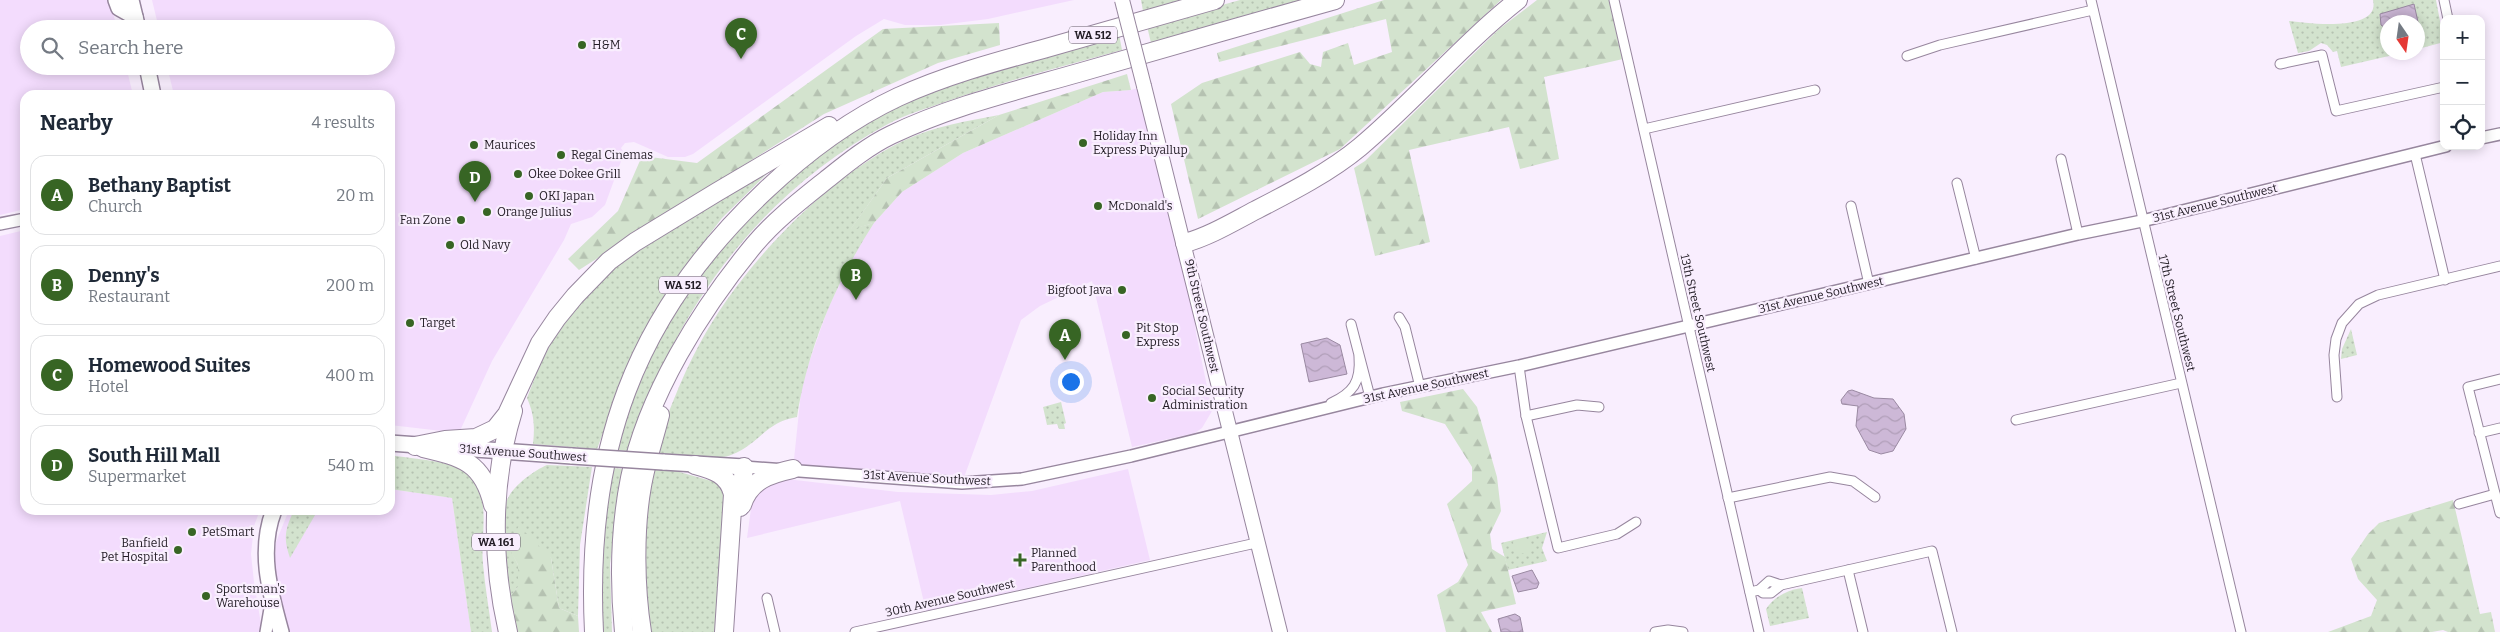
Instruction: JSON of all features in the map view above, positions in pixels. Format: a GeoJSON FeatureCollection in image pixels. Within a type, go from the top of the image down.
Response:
{"type":"FeatureCollection","features":[{"type":"Feature","properties":{"kind":"highway","name":"WA 512"},"geometry":{"type":"LineString","coordinates":[[594,632],[593,551],[602,474],[628,385],[664,312],[697,265],[737,217],[779,178],[820,145],[896,98],[970,70],[1215,0]]}},
{"type":"Feature","properties":{"kind":"highway","name":"WA 512"},"geometry":{"type":"LineString","coordinates":[[624,632],[622,572],[625,508],[630,476],[647,421],[671,370],[717,293],[756,243],[790,209],[843,166],[888,136],[966,104],[1335,0]]}},
{"type":"Feature","properties":{"kind":"highway"},"geometry":{"type":"LineString","coordinates":[[1185,243],[1213,232],[1267,204],[1344,159],[1378,130],[1467,44],[1518,0]]}},
{"type":"Feature","properties":{"kind":"highway"},"geometry":{"type":"LineString","coordinates":[[415,446],[445,440],[464,440],[487,434],[507,414],[540,344],[575,296],[609,261],[635,242],[854,112],[908,87],[955,72],[970,70]]}},
{"type":"Feature","properties":{"kind":"highway"},"geometry":{"type":"LineString","coordinates":[[642,632],[638,566],[642,487],[671,370]]}},
{"type":"Feature","properties":{"kind":"highway"},"geometry":{"type":"LineString","coordinates":[[503,451],[522,382]]}},
{"type":"Feature","properties":{"kind":"highway"},"geometry":{"type":"LineString","coordinates":[[415,446],[464,460],[478,470],[488,487],[496,526]]}},
{"type":"Feature","properties":{"kind":"highway","name":"WA 161"},"geometry":{"type":"LineString","coordinates":[[503,451],[497,495],[496,526],[498,574],[508,632]]}},
{"type":"Feature","properties":{"kind":"highway"},"geometry":{"type":"LineString","coordinates":[[695,465],[713,470],[724,476],[733,494],[724,632]]}},
{"type":"Feature","properties":{"kind":"highway"},"geometry":{"type":"LineString","coordinates":[[732,632],[738,525],[744,467]]}},
{"type":"Feature","properties":{"kind":"highway"},"geometry":{"type":"LineString","coordinates":[[738,525],[744,500],[753,486],[770,474],[793,469]]}},
{"type":"Feature","properties":{"kind":"main road"},"geometry":{"type":"LineString","coordinates":[[116,0],[119,8],[133,20]]}},
{"type":"Feature","properties":{"kind":"main road"},"geometry":{"type":"LineString","coordinates":[[131,0],[136,20]]}},
{"type":"Feature","properties":{"kind":"main road","name":"9th Street Southwest"},"geometry":{"type":"LineString","coordinates":[[1122,0],[1185,243],[1256,543],[1280,632]]}},
{"type":"Feature","properties":{"kind":"main road"},"geometry":{"type":"LineString","coordinates":[[149,75],[152,90]]}},
{"type":"Feature","properties":{"kind":"main road","name":"31st Avenue Southwest"},"geometry":{"type":"LineString","coordinates":[[395,444],[744,467]]}},
{"type":"Feature","properties":{"kind":"main road"},"geometry":{"type":"LineString","coordinates":[[272,515],[266,548],[266,569],[281,632]]}},
{"type":"Feature","properties":{"kind":"street","name":"13th Street Southwest"},"geometry":{"type":"LineString","coordinates":[[1614,0],[1728,498],[1754,591],[1759,632]]}},
{"type":"Feature","properties":{"kind":"street","name":"17th Street Southwest"},"geometry":{"type":"LineString","coordinates":[[2091,0],[2241,632]]}},
{"type":"Feature","properties":{"kind":"street"},"geometry":{"type":"LineString","coordinates":[[2444,0],[2447,15]]}},
{"type":"Feature","properties":{"kind":"street"},"geometry":{"type":"LineString","coordinates":[[1907,56],[1940,45],[2093,10]]}},
{"type":"Feature","properties":{"kind":"street"},"geometry":{"type":"LineString","coordinates":[[2280,64],[2322,55],[2336,111],[2440,87]]}},
{"type":"Feature","properties":{"kind":"street"},"geometry":{"type":"LineString","coordinates":[[1644,129],[1815,90]]}},
{"type":"Feature","properties":{"kind":"street"},"geometry":{"type":"LineString","coordinates":[[2485,137],[2500,134]]}},
{"type":"Feature","properties":{"kind":"street","name":"31st Avenue Southwest"},"geometry":{"type":"LineString","coordinates":[[744,467],[793,469],[962,483],[992,483],[1048,474],[1370,397],[1519,366],[2078,234],[2142,221],[2440,148]]}},
{"type":"Feature","properties":{"kind":"street"},"geometry":{"type":"LineString","coordinates":[[2415,154],[2445,280]]}},
{"type":"Feature","properties":{"kind":"street"},"geometry":{"type":"LineString","coordinates":[[2062,159],[2078,234]]}},
{"type":"Feature","properties":{"kind":"street"},"geometry":{"type":"LineString","coordinates":[[1957,182],[1976,259]]}},
{"type":"Feature","properties":{"kind":"street"},"geometry":{"type":"LineString","coordinates":[[1851,206],[1869,284]]}},
{"type":"Feature","properties":{"kind":"street"},"geometry":{"type":"LineString","coordinates":[[0,224],[20,220]]}},
{"type":"Feature","properties":{"kind":"street"},"geometry":{"type":"LineString","coordinates":[[2337,396],[2335,346],[2338,331],[2359,304],[2372,297],[2500,266]]}},
{"type":"Feature","properties":{"kind":"street"},"geometry":{"type":"LineString","coordinates":[[1399,317],[1405,327],[1420,387]]}},
{"type":"Feature","properties":{"kind":"street"},"geometry":{"type":"LineString","coordinates":[[1351,324],[1370,397]]}},
{"type":"Feature","properties":{"kind":"street"},"geometry":{"type":"LineString","coordinates":[[1314,411],[1340,399],[1353,390],[1358,380],[1359,357]]}},
{"type":"Feature","properties":{"kind":"street"},"geometry":{"type":"LineString","coordinates":[[1519,366],[1526,416],[1558,548],[1617,534],[1636,522]]}},
{"type":"Feature","properties":{"kind":"street"},"geometry":{"type":"LineString","coordinates":[[2500,379],[2468,387],[2500,513]]}},
{"type":"Feature","properties":{"kind":"street"},"geometry":{"type":"LineString","coordinates":[[2016,420],[2181,382]]}},
{"type":"Feature","properties":{"kind":"street"},"geometry":{"type":"LineString","coordinates":[[1526,416],[1577,404],[1599,407]]}},
{"type":"Feature","properties":{"kind":"street"},"geometry":{"type":"LineString","coordinates":[[2480,433],[2500,428]]}},
{"type":"Feature","properties":{"kind":"street"},"geometry":{"type":"LineString","coordinates":[[1728,498],[1830,476],[1853,481],[1875,497]]}},
{"type":"Feature","properties":{"kind":"street"},"geometry":{"type":"LineString","coordinates":[[2459,504],[2495,494]]}},
{"type":"Feature","properties":{"kind":"street","name":"30th Avenue Southwest"},"geometry":{"type":"LineString","coordinates":[[855,632],[887,628],[1256,543]]}},
{"type":"Feature","properties":{"kind":"street"},"geometry":{"type":"LineString","coordinates":[[1754,591],[1771,593],[1782,585],[1932,551],[1952,632]]}},
{"type":"Feature","properties":{"kind":"street"},"geometry":{"type":"LineString","coordinates":[[1848,570],[1863,632]]}},
{"type":"Feature","properties":{"kind":"street"},"geometry":{"type":"LineString","coordinates":[[768,598],[775,632]]}},
{"type":"Feature","properties":{"kind":"street"},"geometry":{"type":"LineString","coordinates":[[266,632],[272,599]]}},
{"type":"Feature","properties":{"kind":"street"},"geometry":{"type":"LineString","coordinates":[[1655,632],[1668,630],[1683,632]]}},
{"type":"Feature","properties":{"kind":"shaded area"},"geometry":{"type":"Polygon","coordinates":[[[0,0],[110,0],[115,20],[20,20],[20,75],[128,75],[132,90],[20,90],[20,210],[0,215],[0,0]]]}},
{"type":"Feature","properties":{"kind":"shaded area"},"geometry":{"type":"Polygon","coordinates":[[[152,0],[1074,0],[988,19],[940,25],[905,25],[884,19],[856,36],[693,154],[685,157],[668,157],[634,142],[625,143],[621,148],[624,153],[605,205],[592,217],[571,224],[564,240],[492,361],[459,433],[395,426],[395,90],[173,90],[169,75],[395,75],[395,20],[157,20],[152,0]]]}},
{"type":"Feature","properties":{"kind":"shaded area"},"geometry":{"type":"Polygon","coordinates":[[[1144,86],[1190,263],[1196,333],[1212,411],[1202,428],[1195,433],[1132,447],[1092,281],[1040,306],[1021,320],[962,483],[793,469],[801,392],[806,371],[827,311],[852,256],[874,223],[902,192],[963,153],[1103,92],[1131,90],[1144,86]]]}},
{"type":"Feature","properties":{"kind":"shaded area"},"geometry":{"type":"Polygon","coordinates":[[[20,231],[20,515],[258,515],[254,526],[251,554],[261,624],[259,632],[0,632],[0,236],[20,231]]]}},
{"type":"Feature","properties":{"kind":"shaded area"},"geometry":{"type":"Polygon","coordinates":[[[1128,469],[1150,560],[926,611],[900,501],[747,538],[753,494],[778,478],[898,492],[991,495],[1032,491],[1128,469]]]}},
{"type":"Feature","properties":{"kind":"shaded area"},"geometry":{"type":"Polygon","coordinates":[[[395,490],[452,498],[471,632],[289,632],[278,598],[275,562],[276,542],[287,515],[395,515],[395,490]]]}},
{"type":"Feature","properties":{"kind":"green space"},"geometry":{"type":"Polygon","coordinates":[[[1141,0],[1182,0],[1143,11],[1141,0]]]}},
{"type":"Feature","properties":{"kind":"green space"},"geometry":{"type":"Polygon","coordinates":[[[1240,0],[1304,0],[1151,43],[1147,26],[1240,0]]]}},
{"type":"Feature","properties":{"kind":"green space"},"geometry":{"type":"Polygon","coordinates":[[[1384,0],[1501,0],[1340,149],[1198,219],[1171,104],[1202,83],[1300,52],[1310,64],[1321,67],[1323,52],[1348,43],[1354,65],[1392,52],[1386,19],[1219,62],[1217,53],[1384,0]]]}},
{"type":"Feature","properties":{"kind":"green space"},"geometry":{"type":"Polygon","coordinates":[[[1537,0],[1609,0],[1623,59],[1544,77],[1559,159],[1520,169],[1509,127],[1409,150],[1430,242],[1375,256],[1354,168],[1365,161],[1499,29],[1537,0]]]}},
{"type":"Feature","properties":{"kind":"green space"},"geometry":{"type":"Polygon","coordinates":[[[2373,0],[2436,0],[2440,21],[2440,43],[2425,47],[2425,15],[2380,15],[2380,58],[2341,67],[2337,51],[2333,52],[2327,45],[2321,43],[2309,51],[2298,53],[2289,21],[2340,24],[2354,22],[2366,17],[2372,10],[2373,0]]]}},
{"type":"Feature","properties":{"kind":"green space"},"geometry":{"type":"Polygon","coordinates":[[[999,23],[1000,45],[938,63],[824,114],[579,270],[568,259],[618,211],[642,156],[697,163],[883,29],[999,23]]]}},
{"type":"Feature","properties":{"kind":"green space"},"geometry":{"type":"Polygon","coordinates":[[[1119,34],[1122,50],[991,87],[895,120],[841,153],[798,185],[760,222],[726,262],[696,305],[670,351],[647,400],[628,451],[614,450],[653,353],[682,301],[708,263],[738,228],[772,194],[808,164],[845,136],[884,113],[924,94],[971,76],[1119,34]]]}},
{"type":"Feature","properties":{"kind":"green space"},"geometry":{"type":"Polygon","coordinates":[[[1127,74],[1131,90],[1103,92],[963,153],[902,192],[874,223],[850,230],[887,178],[999,115],[1127,74]]]}},
{"type":"Feature","properties":{"kind":"green space"},"geometry":{"type":"Polygon","coordinates":[[[999,115],[887,178],[851,229],[874,223],[847,268],[825,316],[808,365],[797,417],[777,424],[741,450],[724,457],[704,458],[653,453],[686,372],[716,316],[761,256],[787,228],[845,177],[875,156],[905,140],[940,128],[999,115]]]}},
{"type":"Feature","properties":{"kind":"green space"},"geometry":{"type":"Polygon","coordinates":[[[777,164],[722,218],[669,287],[634,350],[597,449],[533,444],[533,420],[527,398],[540,364],[559,328],[591,287],[632,253],[777,164]]]}},
{"type":"Feature","properties":{"kind":"green space"},"geometry":{"type":"Polygon","coordinates":[[[2351,329],[2357,355],[2341,359],[2342,349],[2351,329]]]}},
{"type":"Feature","properties":{"kind":"green space"},"geometry":{"type":"Polygon","coordinates":[[[1463,389],[1477,407],[1497,477],[1501,511],[1490,534],[1492,549],[1505,557],[1516,604],[1481,612],[1492,632],[1446,632],[1437,595],[1458,582],[1468,565],[1447,504],[1472,481],[1472,467],[1445,424],[1402,411],[1400,402],[1463,389]]]}},
{"type":"Feature","properties":{"kind":"green space"},"geometry":{"type":"Polygon","coordinates":[[[1061,402],[1066,423],[1064,424],[1065,429],[1059,429],[1057,424],[1047,425],[1043,407],[1061,402]]]}},
{"type":"Feature","properties":{"kind":"green space"},"geometry":{"type":"Polygon","coordinates":[[[395,456],[454,466],[470,475],[477,484],[483,506],[482,553],[492,632],[471,632],[452,498],[395,490],[395,456]]]}},
{"type":"Feature","properties":{"kind":"green space"},"geometry":{"type":"Polygon","coordinates":[[[547,465],[592,467],[580,545],[578,616],[559,608],[551,558],[508,544],[518,565],[518,587],[505,603],[502,526],[506,503],[508,497],[517,486],[535,471],[547,465]]]}},
{"type":"Feature","properties":{"kind":"green space"},"geometry":{"type":"Polygon","coordinates":[[[614,468],[623,469],[610,564],[612,632],[600,632],[602,527],[614,468]]]}},
{"type":"Feature","properties":{"kind":"green space"},"geometry":{"type":"Polygon","coordinates":[[[651,469],[676,471],[722,484],[727,492],[717,632],[647,632],[644,525],[651,469]]]}},
{"type":"Feature","properties":{"kind":"green space"},"geometry":{"type":"Polygon","coordinates":[[[2453,500],[2480,614],[2491,612],[2495,632],[2448,632],[2443,630],[2432,632],[2328,632],[2371,616],[2377,600],[2358,579],[2351,559],[2368,534],[2379,523],[2453,500]]]}},
{"type":"Feature","properties":{"kind":"green space"},"geometry":{"type":"Polygon","coordinates":[[[292,515],[315,515],[290,558],[286,544],[292,515]]]}},
{"type":"Feature","properties":{"kind":"green space"},"geometry":{"type":"Polygon","coordinates":[[[519,526],[551,558],[559,608],[578,616],[579,632],[512,632],[505,603],[518,587],[518,565],[507,544],[519,526]]]}},
{"type":"Feature","properties":{"kind":"green space"},"geometry":{"type":"Polygon","coordinates":[[[1547,532],[1542,548],[1547,561],[1508,570],[1501,543],[1547,532]]]}},
{"type":"Feature","properties":{"kind":"green space"},"geometry":{"type":"Polygon","coordinates":[[[1529,539],[1532,551],[1516,555],[1513,542],[1529,539]]]}},
{"type":"Feature","properties":{"kind":"green space"},"geometry":{"type":"Polygon","coordinates":[[[1802,588],[1809,618],[1770,626],[1766,609],[1769,605],[1781,595],[1791,590],[1802,588]]]}},
{"type":"Feature","properties":{"kind":"water"},"geometry":{"type":"Polygon","coordinates":[[[2414,4],[2416,15],[2380,15],[2414,4]]]}},
{"type":"Feature","properties":{"kind":"water"},"geometry":{"type":"Polygon","coordinates":[[[1327,338],[1340,345],[1347,374],[1309,382],[1301,344],[1327,338]]]}},
{"type":"Feature","properties":{"kind":"water"},"geometry":{"type":"Polygon","coordinates":[[[1852,390],[1874,398],[1893,399],[1904,414],[1906,429],[1893,451],[1881,454],[1869,450],[1856,426],[1858,406],[1842,404],[1841,400],[1848,391],[1852,390]]]}},
{"type":"Feature","properties":{"kind":"water"},"geometry":{"type":"Polygon","coordinates":[[[1532,570],[1539,583],[1537,588],[1518,592],[1512,576],[1532,570]]]}},
{"type":"Feature","properties":{"kind":"water"},"geometry":{"type":"Polygon","coordinates":[[[1515,614],[1520,617],[1523,632],[1501,632],[1498,619],[1515,614]]]}},
{"type":"Feature","properties":{"kind":"place","name":"H&M"},"geometry":{"type":"Point","coordinates":[582,45]}},
{"type":"Feature","properties":{"kind":"place","name":"Homewood Suites"},"geometry":{"type":"Point","coordinates":[741,59]}},
{"type":"Feature","properties":{"kind":"place","name":"Holiday Inn Express Puyallup"},"geometry":{"type":"Point","coordinates":[1083,143]}},
{"type":"Feature","properties":{"kind":"place","name":"Maurices"},"geometry":{"type":"Point","coordinates":[474,145]}},
{"type":"Feature","properties":{"kind":"place","name":"Regal Cinemas"},"geometry":{"type":"Point","coordinates":[561,155]}},
{"type":"Feature","properties":{"kind":"place","name":"Okee Dokee Grill"},"geometry":{"type":"Point","coordinates":[518,174]}},
{"type":"Feature","properties":{"kind":"place","name":"OKI Japan"},"geometry":{"type":"Point","coordinates":[529,196]}},
{"type":"Feature","properties":{"kind":"place","name":"South Hill Mall"},"geometry":{"type":"Point","coordinates":[475,202]}},
{"type":"Feature","properties":{"kind":"place","name":"McDonald's"},"geometry":{"type":"Point","coordinates":[1098,206]}},
{"type":"Feature","properties":{"kind":"place","name":"Orange Julius"},"geometry":{"type":"Point","coordinates":[487,212]}},
{"type":"Feature","properties":{"kind":"place","name":"Fan Zone"},"geometry":{"type":"Point","coordinates":[461,220]}},
{"type":"Feature","properties":{"kind":"place","name":"Old Navy"},"geometry":{"type":"Point","coordinates":[450,245]}},
{"type":"Feature","properties":{"kind":"place","name":"Bigfoot Java"},"geometry":{"type":"Point","coordinates":[1122,290]}},
{"type":"Feature","properties":{"kind":"place","name":"Denny's"},"geometry":{"type":"Point","coordinates":[856,300]}},
{"type":"Feature","properties":{"kind":"place","name":"Target"},"geometry":{"type":"Point","coordinates":[410,323]}},
{"type":"Feature","properties":{"kind":"place","name":"Pit Stop Express"},"geometry":{"type":"Point","coordinates":[1126,335]}},
{"type":"Feature","properties":{"kind":"place","name":"Bethany Baptist"},"geometry":{"type":"Point","coordinates":[1065,360]}},
{"type":"Feature","properties":{"kind":"place","name":"Social Security Administration"},"geometry":{"type":"Point","coordinates":[1152,398]}},
{"type":"Feature","properties":{"kind":"place","name":"PetSmart"},"geometry":{"type":"Point","coordinates":[192,532]}},
{"type":"Feature","properties":{"kind":"place","name":"Banfield Pet Hospital"},"geometry":{"type":"Point","coordinates":[178,550]}},
{"type":"Feature","properties":{"kind":"place","name":"Planned Parenthood"},"geometry":{"type":"Point","coordinates":[1020,560]}},
{"type":"Feature","properties":{"kind":"place","name":"Sportsman's Warehouse"},"geometry":{"type":"Point","coordinates":[206,596]}}]}
